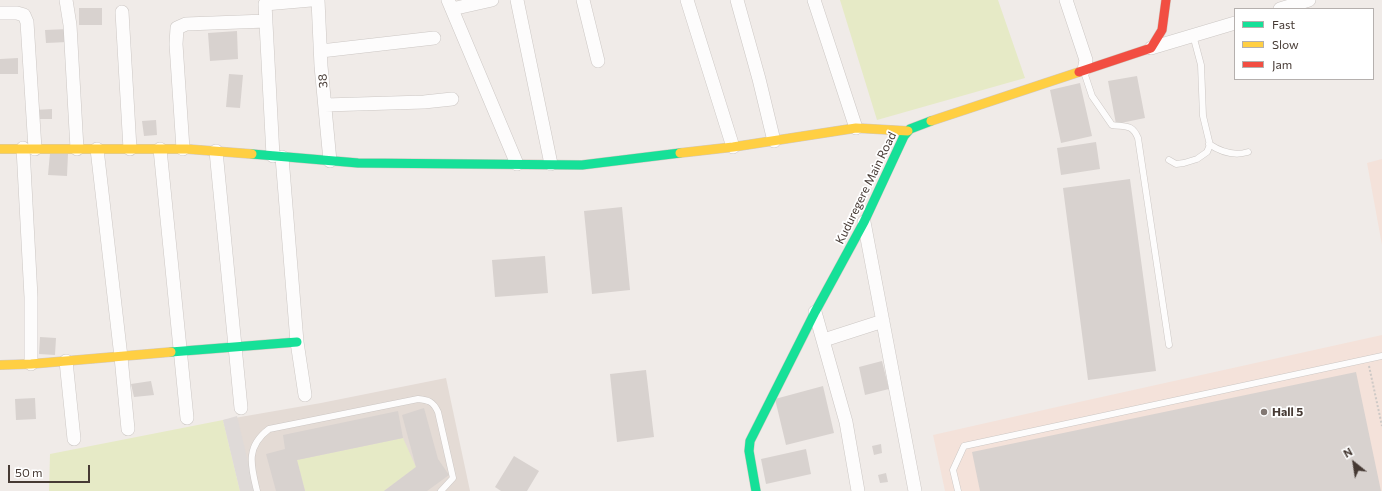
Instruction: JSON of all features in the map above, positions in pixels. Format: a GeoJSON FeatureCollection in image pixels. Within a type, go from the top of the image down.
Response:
{"type":"FeatureCollection","features":[{"type":"Feature","properties":{"kind":"street"},"geometry":{"type":"LineString","coordinates":[[66,0],[70,32],[77,149]]}},
{"type":"Feature","properties":{"kind":"street"},"geometry":{"type":"LineString","coordinates":[[304,395],[297,342],[278,156],[265,4],[311,0]]}},
{"type":"Feature","properties":{"kind":"street","name":"38"},"geometry":{"type":"LineString","coordinates":[[318,0],[330,161]]}},
{"type":"Feature","properties":{"kind":"street"},"geometry":{"type":"LineString","coordinates":[[491,0],[450,4],[518,164]]}},
{"type":"Feature","properties":{"kind":"street"},"geometry":{"type":"LineString","coordinates":[[517,0],[551,164]]}},
{"type":"Feature","properties":{"kind":"street"},"geometry":{"type":"LineString","coordinates":[[583,0],[598,61]]}},
{"type":"Feature","properties":{"kind":"street"},"geometry":{"type":"LineString","coordinates":[[687,0],[733,147]]}},
{"type":"Feature","properties":{"kind":"street"},"geometry":{"type":"LineString","coordinates":[[737,0],[759,79],[774,141]]}},
{"type":"Feature","properties":{"kind":"street"},"geometry":{"type":"LineString","coordinates":[[814,0],[856,128]]}},
{"type":"Feature","properties":{"kind":"street"},"geometry":{"type":"LineString","coordinates":[[1066,0],[1086,60],[1084,70]]}},
{"type":"Feature","properties":{"kind":"street"},"geometry":{"type":"LineString","coordinates":[[1150,48],[1162,30],[1166,0]]}},
{"type":"Feature","properties":{"kind":"street"},"geometry":{"type":"LineString","coordinates":[[1283,8],[1309,0]]}},
{"type":"Feature","properties":{"kind":"street"},"geometry":{"type":"LineString","coordinates":[[122,12],[130,149]]}},
{"type":"Feature","properties":{"kind":"street"},"geometry":{"type":"LineString","coordinates":[[0,13],[17,13],[24,15],[27,22],[31,364]]}},
{"type":"Feature","properties":{"kind":"street"},"geometry":{"type":"LineString","coordinates":[[182,149],[176,44],[177,28],[186,24],[266,21]]}},
{"type":"Feature","properties":{"kind":"street"},"geometry":{"type":"LineString","coordinates":[[1150,48],[1234,22]]}},
{"type":"Feature","properties":{"kind":"street"},"geometry":{"type":"LineString","coordinates":[[322,51],[434,38]]}},
{"type":"Feature","properties":{"kind":"street","name":"Kuduregere Main Road"},"geometry":{"type":"LineString","coordinates":[[756,491],[749,451],[750,441],[815,312],[864,222],[904,136],[910,129],[1150,48]]}},
{"type":"Feature","properties":{"kind":"street"},"geometry":{"type":"LineString","coordinates":[[325,105],[424,102],[452,99]]}},
{"type":"Feature","properties":{"kind":"street"},"geometry":{"type":"LineString","coordinates":[[0,148],[182,149],[358,163],[582,165],[733,147],[856,128],[908,132]]}},
{"type":"Feature","properties":{"kind":"street"},"geometry":{"type":"LineString","coordinates":[[98,149],[122,357],[128,429]]}},
{"type":"Feature","properties":{"kind":"street"},"geometry":{"type":"LineString","coordinates":[[160,149],[179,352],[187,418]]}},
{"type":"Feature","properties":{"kind":"street"},"geometry":{"type":"LineString","coordinates":[[216,151],[242,408]]}},
{"type":"Feature","properties":{"kind":"street"},"geometry":{"type":"LineString","coordinates":[[864,222],[916,491]]}},
{"type":"Feature","properties":{"kind":"street"},"geometry":{"type":"LineString","coordinates":[[815,312],[846,422],[858,491]]}},
{"type":"Feature","properties":{"kind":"street"},"geometry":{"type":"LineString","coordinates":[[824,340],[883,321]]}},
{"type":"Feature","properties":{"kind":"street"},"geometry":{"type":"LineString","coordinates":[[0,366],[66,362],[297,342]]}},
{"type":"Feature","properties":{"kind":"street"},"geometry":{"type":"LineString","coordinates":[[66,362],[74,439]]}},
{"type":"Feature","properties":{"kind":"lane"},"geometry":{"type":"LineString","coordinates":[[1169,160],[1176,164],[1197,159],[1207,152],[1209,144],[1202,116],[1201,65],[1193,35]]}},
{"type":"Feature","properties":{"kind":"lane"},"geometry":{"type":"LineString","coordinates":[[1084,70],[1092,96],[1106,114],[1112,125],[1130,127],[1138,138],[1169,345]]}},
{"type":"Feature","properties":{"kind":"lane"},"geometry":{"type":"LineString","coordinates":[[1209,144],[1215,148],[1232,154],[1239,155],[1248,152]]}},
{"type":"Feature","properties":{"kind":"lane"},"geometry":{"type":"LineString","coordinates":[[958,491],[953,470],[964,446],[1382,356]]}},
{"type":"Feature","properties":{"kind":"lane"},"geometry":{"type":"LineString","coordinates":[[257,491],[251,459],[255,444],[260,436],[269,429],[418,399],[430,400],[435,405],[438,412],[453,478],[441,491]]}},
{"type":"Feature","properties":{"kind":"path"},"geometry":{"type":"LineString","coordinates":[[1368,359],[1382,426]]}},
{"type":"Feature","properties":{"kind":"shaded area"},"geometry":{"type":"Polygon","coordinates":[[[1382,159],[1382,245],[1367,163],[1382,159]]]}},
{"type":"Feature","properties":{"kind":"shaded area","name":"Hall 5"},"geometry":{"type":"Polygon","coordinates":[[[1382,335],[1382,491],[945,491],[933,435],[1382,335]]]}},
{"type":"Feature","properties":{"kind":"shaded area"},"geometry":{"type":"Polygon","coordinates":[[[446,378],[470,491],[240,491],[223,420],[321,403],[446,378]]]}},
{"type":"Feature","properties":{"kind":"shaded area"},"geometry":{"type":"Polygon","coordinates":[[[237,416],[255,491],[240,491],[223,420],[237,416]]]}},
{"type":"Feature","properties":{"kind":"green space"},"geometry":{"type":"Polygon","coordinates":[[[840,0],[998,0],[1025,78],[877,120],[840,0]]]}},
{"type":"Feature","properties":{"kind":"green space"},"geometry":{"type":"Polygon","coordinates":[[[223,420],[240,491],[49,491],[50,454],[223,420]]]}},
{"type":"Feature","properties":{"kind":"green space"},"geometry":{"type":"Polygon","coordinates":[[[403,438],[416,467],[384,491],[305,491],[297,460],[403,438]]]}},
{"type":"Feature","properties":{"kind":"building"},"geometry":{"type":"Polygon","coordinates":[[[79,8],[102,8],[102,25],[79,25],[79,8]]]}},
{"type":"Feature","properties":{"kind":"building"},"geometry":{"type":"Polygon","coordinates":[[[68,29],[68,42],[46,43],[45,30],[68,29]]]}},
{"type":"Feature","properties":{"kind":"building"},"geometry":{"type":"Polygon","coordinates":[[[237,31],[238,59],[210,61],[208,33],[237,31]]]}},
{"type":"Feature","properties":{"kind":"building"},"geometry":{"type":"Polygon","coordinates":[[[18,58],[18,74],[0,74],[0,59],[18,58]]]}},
{"type":"Feature","properties":{"kind":"building"},"geometry":{"type":"Polygon","coordinates":[[[229,74],[243,75],[240,108],[226,107],[229,74]]]}},
{"type":"Feature","properties":{"kind":"building"},"geometry":{"type":"Polygon","coordinates":[[[1137,76],[1145,118],[1116,124],[1108,81],[1137,76]]]}},
{"type":"Feature","properties":{"kind":"building"},"geometry":{"type":"Polygon","coordinates":[[[1080,83],[1092,136],[1061,143],[1050,90],[1080,83]]]}},
{"type":"Feature","properties":{"kind":"building"},"geometry":{"type":"Polygon","coordinates":[[[52,109],[52,119],[35,119],[34,110],[52,109]]]}},
{"type":"Feature","properties":{"kind":"building"},"geometry":{"type":"Polygon","coordinates":[[[156,120],[157,135],[144,136],[142,121],[156,120]]]}},
{"type":"Feature","properties":{"kind":"building"},"geometry":{"type":"Polygon","coordinates":[[[1096,142],[1100,169],[1061,175],[1057,148],[1096,142]]]}},
{"type":"Feature","properties":{"kind":"building"},"geometry":{"type":"Polygon","coordinates":[[[50,153],[68,154],[67,176],[48,175],[50,153]]]}},
{"type":"Feature","properties":{"kind":"building"},"geometry":{"type":"Polygon","coordinates":[[[1130,179],[1156,371],[1088,380],[1063,188],[1130,179]]]}},
{"type":"Feature","properties":{"kind":"building"},"geometry":{"type":"Polygon","coordinates":[[[622,207],[630,290],[592,294],[584,211],[622,207]]]}},
{"type":"Feature","properties":{"kind":"building"},"geometry":{"type":"Polygon","coordinates":[[[545,256],[548,293],[495,297],[492,260],[545,256]]]}},
{"type":"Feature","properties":{"kind":"building"},"geometry":{"type":"Polygon","coordinates":[[[40,337],[56,338],[55,355],[39,354],[40,337]]]}},
{"type":"Feature","properties":{"kind":"building"},"geometry":{"type":"Polygon","coordinates":[[[882,361],[889,389],[865,395],[859,367],[882,361]]]}},
{"type":"Feature","properties":{"kind":"building"},"geometry":{"type":"Polygon","coordinates":[[[646,370],[654,437],[617,442],[610,374],[646,370]]]}},
{"type":"Feature","properties":{"kind":"building","name":"Hall 5"},"geometry":{"type":"Polygon","coordinates":[[[1356,372],[1381,491],[980,491],[972,452],[1356,372]]]}},
{"type":"Feature","properties":{"kind":"building"},"geometry":{"type":"Polygon","coordinates":[[[151,381],[154,395],[134,397],[131,384],[151,381]]]}},
{"type":"Feature","properties":{"kind":"building"},"geometry":{"type":"Polygon","coordinates":[[[823,386],[834,433],[786,445],[775,399],[823,386]]]}},
{"type":"Feature","properties":{"kind":"building"},"geometry":{"type":"Polygon","coordinates":[[[35,398],[36,419],[16,420],[15,399],[35,398]]]}},
{"type":"Feature","properties":{"kind":"building"},"geometry":{"type":"Polygon","coordinates":[[[424,408],[438,459],[449,475],[427,491],[384,491],[416,467],[402,415],[424,408]]]}},
{"type":"Feature","properties":{"kind":"building"},"geometry":{"type":"Polygon","coordinates":[[[398,411],[403,438],[297,460],[305,491],[276,491],[266,454],[285,449],[283,435],[398,411]]]}},
{"type":"Feature","properties":{"kind":"building"},"geometry":{"type":"Polygon","coordinates":[[[881,444],[882,453],[874,455],[872,446],[881,444]]]}},
{"type":"Feature","properties":{"kind":"building"},"geometry":{"type":"Polygon","coordinates":[[[806,449],[811,474],[766,484],[761,459],[806,449]]]}},
{"type":"Feature","properties":{"kind":"building"},"geometry":{"type":"Polygon","coordinates":[[[514,456],[539,471],[527,491],[501,491],[495,487],[514,456]]]}},
{"type":"Feature","properties":{"kind":"building"},"geometry":{"type":"Polygon","coordinates":[[[886,473],[888,482],[880,483],[878,475],[886,473]]]}},
{"type":"Feature","properties":{"kind":"traffic: fast"},"geometry":{"type":"LineString","coordinates":[[756,491],[749,451],[750,441],[815,312],[864,222],[904,136],[910,129],[931,121]]}},
{"type":"Feature","properties":{"kind":"traffic: fast"},"geometry":{"type":"LineString","coordinates":[[252,154],[358,163],[582,165],[680,153]]}},
{"type":"Feature","properties":{"kind":"traffic: fast"},"geometry":{"type":"LineString","coordinates":[[171,352],[297,342]]}},
{"type":"Feature","properties":{"kind":"traffic: slow"},"geometry":{"type":"LineString","coordinates":[[931,121],[1079,72]]}},
{"type":"Feature","properties":{"kind":"traffic: slow"},"geometry":{"type":"LineString","coordinates":[[680,153],[733,147],[856,128],[908,131]]}},
{"type":"Feature","properties":{"kind":"traffic: slow"},"geometry":{"type":"LineString","coordinates":[[0,149],[187,149],[252,154]]}},
{"type":"Feature","properties":{"kind":"traffic: slow"},"geometry":{"type":"LineString","coordinates":[[0,365],[31,364],[171,352]]}},
{"type":"Feature","properties":{"kind":"traffic: jam"},"geometry":{"type":"LineString","coordinates":[[1079,72],[1151,48],[1162,30],[1166,0]]}},
{"type":"Feature","properties":{"kind":"place","name":"Hall 5"},"geometry":{"type":"Point","coordinates":[1264,412]}}]}
